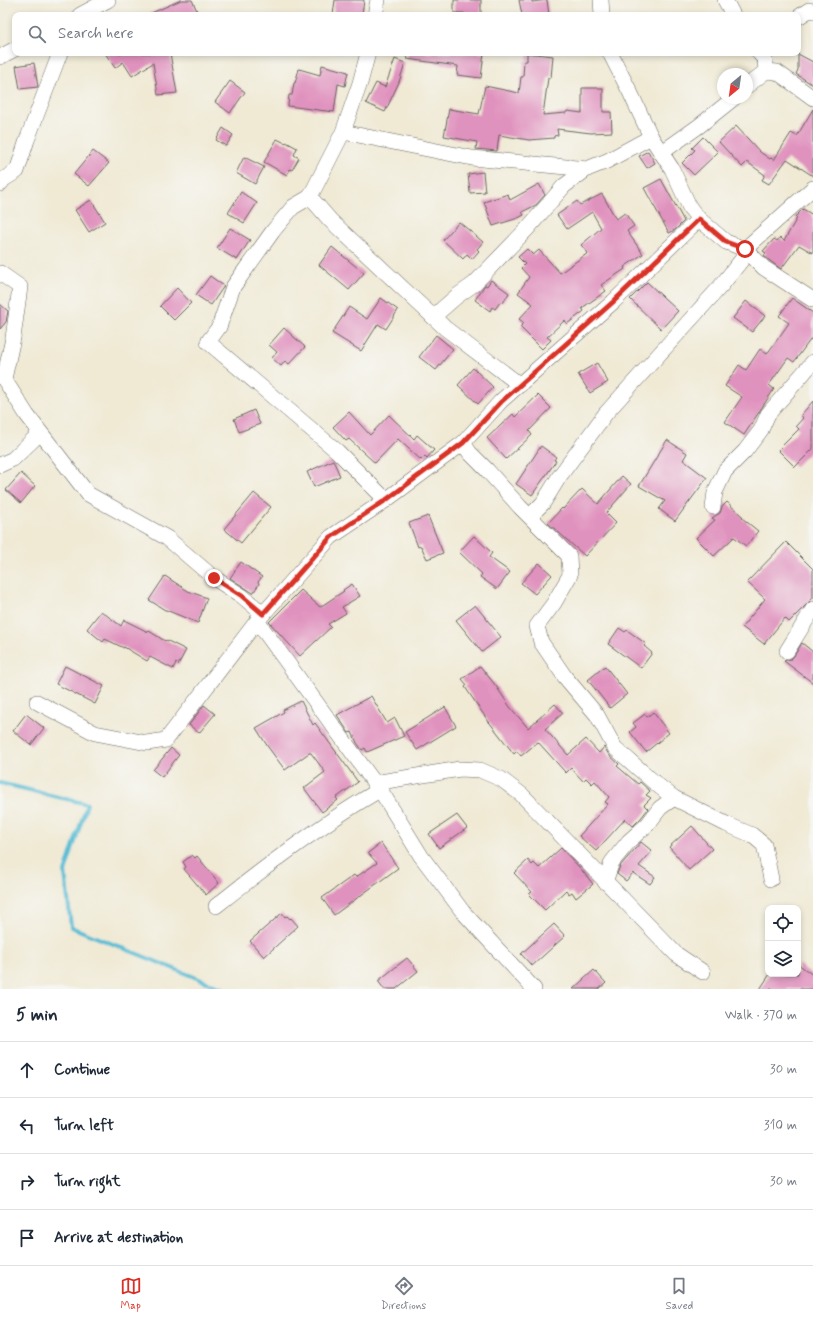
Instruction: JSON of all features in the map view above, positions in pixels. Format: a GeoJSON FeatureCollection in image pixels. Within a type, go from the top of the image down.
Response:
{"type":"FeatureCollection","features":[{"type":"Feature","properties":{"kind":"street"},"geometry":{"type":"LineString","coordinates":[[86,12],[108,0]]}},
{"type":"Feature","properties":{"kind":"street"},"geometry":{"type":"LineString","coordinates":[[376,12],[378,0]]}},
{"type":"Feature","properties":{"kind":"street"},"geometry":{"type":"LineString","coordinates":[[601,0],[602,12]]}},
{"type":"Feature","properties":{"kind":"street"},"geometry":{"type":"LineString","coordinates":[[725,0],[731,12]]}},
{"type":"Feature","properties":{"kind":"street"},"geometry":{"type":"LineString","coordinates":[[0,57],[12,51]]}},
{"type":"Feature","properties":{"kind":"street"},"geometry":{"type":"LineString","coordinates":[[0,184],[4,179],[17,171],[27,140],[59,56]]}},
{"type":"Feature","properties":{"kind":"street"},"geometry":{"type":"LineString","coordinates":[[367,56],[360,83],[343,132],[310,197],[293,207],[273,231],[233,287],[218,326],[208,342],[337,451],[386,500]]}},
{"type":"Feature","properties":{"kind":"street"},"geometry":{"type":"LineString","coordinates":[[612,56],[651,137],[672,169],[690,208],[699,219],[726,242],[746,250],[764,268],[813,300]]}},
{"type":"Feature","properties":{"kind":"street"},"geometry":{"type":"LineString","coordinates":[[762,56],[765,59],[766,71]]}},
{"type":"Feature","properties":{"kind":"street"},"geometry":{"type":"LineString","coordinates":[[753,81],[766,71],[777,72],[813,98]]}},
{"type":"Feature","properties":{"kind":"street"},"geometry":{"type":"LineString","coordinates":[[661,153],[726,104]]}},
{"type":"Feature","properties":{"kind":"street"},"geometry":{"type":"LineString","coordinates":[[343,132],[472,158],[587,169]]}},
{"type":"Feature","properties":{"kind":"street"},"geometry":{"type":"LineString","coordinates":[[432,317],[445,305],[474,284],[527,229],[564,186],[587,169],[607,161],[651,137]]}},
{"type":"Feature","properties":{"kind":"street"},"geometry":{"type":"LineString","coordinates":[[530,516],[543,503],[606,413],[720,287],[746,250],[813,188]]}},
{"type":"Feature","properties":{"kind":"street"},"geometry":{"type":"LineString","coordinates":[[310,197],[330,220],[432,317],[520,385]]}},
{"type":"Feature","properties":{"kind":"street"},"geometry":{"type":"LineString","coordinates":[[38,702],[95,733],[148,743],[166,740],[260,618],[331,537],[386,500],[463,443],[501,402],[613,302],[699,219]]}},
{"type":"Feature","properties":{"kind":"street"},"geometry":{"type":"LineString","coordinates":[[0,273],[20,287],[13,338],[4,379],[26,415],[88,494],[167,538],[214,578],[242,596],[260,618],[377,787],[421,856],[463,912],[534,989]]}},
{"type":"Feature","properties":{"kind":"street"},"geometry":{"type":"LineString","coordinates":[[713,507],[715,492],[725,471],[746,451],[761,430],[768,414],[813,362]]}},
{"type":"Feature","properties":{"kind":"street"},"geometry":{"type":"LineString","coordinates":[[0,465],[13,459],[40,433]]}},
{"type":"Feature","properties":{"kind":"street"},"geometry":{"type":"LineString","coordinates":[[463,443],[470,453],[520,507],[569,556],[570,574],[554,603],[537,626],[540,642],[565,677],[597,715],[616,748],[674,798],[752,836],[764,845],[771,879]]}},
{"type":"Feature","properties":{"kind":"street"},"geometry":{"type":"LineString","coordinates":[[787,651],[813,608]]}},
{"type":"Feature","properties":{"kind":"street"},"geometry":{"type":"LineString","coordinates":[[216,906],[377,787],[460,769],[480,770],[501,779],[522,795],[676,954],[703,972]]}},
{"type":"Feature","properties":{"kind":"street"},"geometry":{"type":"LineString","coordinates":[[605,882],[612,862],[629,841],[648,824],[660,808],[674,798]]}},
{"type":"Feature","properties":{"kind":"building"},"geometry":{"type":"Polygon","coordinates":[[[181,0],[192,0],[198,12],[154,12],[181,0]]]}},
{"type":"Feature","properties":{"kind":"building"},"geometry":{"type":"Polygon","coordinates":[[[335,0],[364,0],[362,12],[333,12],[335,0]]]}},
{"type":"Feature","properties":{"kind":"building"},"geometry":{"type":"Polygon","coordinates":[[[454,0],[481,0],[481,12],[454,12],[454,0]]]}},
{"type":"Feature","properties":{"kind":"building"},"geometry":{"type":"Polygon","coordinates":[[[519,0],[532,0],[532,2],[547,0],[549,12],[521,12],[519,0]]]}},
{"type":"Feature","properties":{"kind":"building"},"geometry":{"type":"Polygon","coordinates":[[[107,56],[171,56],[177,93],[158,95],[153,63],[132,76],[123,62],[115,68],[107,56]]]}},
{"type":"Feature","properties":{"kind":"building"},"geometry":{"type":"Polygon","coordinates":[[[408,56],[484,56],[481,78],[457,75],[458,66],[407,59],[408,56]]]}},
{"type":"Feature","properties":{"kind":"building"},"geometry":{"type":"Polygon","coordinates":[[[527,56],[553,56],[551,78],[548,78],[543,115],[566,113],[567,111],[582,113],[582,88],[603,88],[603,112],[611,112],[612,132],[591,133],[557,129],[558,135],[554,136],[554,138],[529,140],[499,135],[497,151],[476,149],[477,142],[444,136],[449,109],[479,114],[485,86],[519,93],[521,77],[523,77],[524,61],[527,61],[527,56]]]}},
{"type":"Feature","properties":{"kind":"building"},"geometry":{"type":"Polygon","coordinates":[[[798,56],[801,56],[813,62],[813,85],[796,74],[798,70],[798,56]]]}},
{"type":"Feature","properties":{"kind":"building"},"geometry":{"type":"Polygon","coordinates":[[[395,59],[405,63],[399,82],[385,112],[366,103],[376,83],[385,87],[395,59]]]}},
{"type":"Feature","properties":{"kind":"building"},"geometry":{"type":"Polygon","coordinates":[[[34,63],[38,87],[20,89],[16,66],[34,63]]]}},
{"type":"Feature","properties":{"kind":"building"},"geometry":{"type":"Polygon","coordinates":[[[322,65],[348,72],[345,86],[338,84],[334,112],[288,106],[289,95],[292,95],[299,69],[320,75],[322,65]]]}},
{"type":"Feature","properties":{"kind":"building"},"geometry":{"type":"Polygon","coordinates":[[[230,81],[245,92],[230,113],[215,102],[230,81]]]}},
{"type":"Feature","properties":{"kind":"building"},"geometry":{"type":"Polygon","coordinates":[[[813,109],[813,176],[787,159],[769,184],[762,180],[765,175],[747,162],[742,167],[719,142],[736,126],[760,152],[774,160],[791,133],[797,136],[813,109]]]}},
{"type":"Feature","properties":{"kind":"building"},"geometry":{"type":"Polygon","coordinates":[[[223,128],[233,135],[226,146],[216,140],[223,128]]]}},
{"type":"Feature","properties":{"kind":"building"},"geometry":{"type":"Polygon","coordinates":[[[703,137],[718,152],[694,175],[682,163],[695,150],[692,148],[703,137]]]}},
{"type":"Feature","properties":{"kind":"building"},"geometry":{"type":"Polygon","coordinates":[[[277,139],[297,148],[294,155],[299,158],[292,170],[290,169],[287,175],[264,162],[277,139]]]}},
{"type":"Feature","properties":{"kind":"building"},"geometry":{"type":"Polygon","coordinates":[[[93,151],[109,163],[89,186],[74,174],[93,151]]]}},
{"type":"Feature","properties":{"kind":"building"},"geometry":{"type":"Polygon","coordinates":[[[648,151],[655,163],[647,168],[639,156],[648,151]]]}},
{"type":"Feature","properties":{"kind":"building"},"geometry":{"type":"Polygon","coordinates":[[[244,157],[264,167],[255,184],[236,173],[244,157]]]}},
{"type":"Feature","properties":{"kind":"building"},"geometry":{"type":"Polygon","coordinates":[[[483,172],[485,192],[470,193],[468,174],[483,172]]]}},
{"type":"Feature","properties":{"kind":"building"},"geometry":{"type":"Polygon","coordinates":[[[661,179],[684,221],[675,230],[669,233],[644,188],[661,179]]]}},
{"type":"Feature","properties":{"kind":"building"},"geometry":{"type":"Polygon","coordinates":[[[539,184],[545,195],[536,205],[522,212],[524,215],[518,218],[493,226],[484,202],[508,194],[510,200],[539,184]]]}},
{"type":"Feature","properties":{"kind":"building"},"geometry":{"type":"Polygon","coordinates":[[[241,192],[257,203],[244,223],[228,213],[241,192]]]}},
{"type":"Feature","properties":{"kind":"building"},"geometry":{"type":"Polygon","coordinates":[[[602,194],[616,219],[625,213],[634,226],[627,231],[643,254],[624,267],[625,269],[601,285],[606,291],[582,308],[584,311],[567,324],[565,320],[547,337],[551,340],[542,349],[520,327],[524,323],[519,319],[533,304],[518,293],[529,277],[521,268],[525,264],[518,257],[527,249],[533,255],[539,250],[560,273],[588,253],[581,245],[601,228],[592,212],[567,229],[557,215],[577,201],[580,205],[602,194]]]}},
{"type":"Feature","properties":{"kind":"building"},"geometry":{"type":"Polygon","coordinates":[[[91,200],[105,222],[89,232],[75,210],[91,200]]]}},
{"type":"Feature","properties":{"kind":"building"},"geometry":{"type":"Polygon","coordinates":[[[803,209],[813,215],[813,253],[799,245],[781,269],[764,256],[766,253],[763,251],[774,239],[777,241],[780,237],[784,241],[797,218],[795,217],[803,209]]]}},
{"type":"Feature","properties":{"kind":"building"},"geometry":{"type":"Polygon","coordinates":[[[459,222],[483,242],[477,249],[479,251],[472,259],[467,254],[463,259],[443,240],[459,222]]]}},
{"type":"Feature","properties":{"kind":"building"},"geometry":{"type":"Polygon","coordinates":[[[230,228],[250,240],[237,260],[217,248],[230,228]]]}},
{"type":"Feature","properties":{"kind":"building"},"geometry":{"type":"Polygon","coordinates":[[[332,247],[364,273],[349,290],[319,265],[332,247]]]}},
{"type":"Feature","properties":{"kind":"building"},"geometry":{"type":"Polygon","coordinates":[[[210,276],[224,286],[211,305],[196,295],[210,276]]]}},
{"type":"Feature","properties":{"kind":"building"},"geometry":{"type":"Polygon","coordinates":[[[491,280],[509,293],[503,303],[501,301],[495,309],[492,307],[490,311],[475,300],[484,286],[487,286],[491,280]]]}},
{"type":"Feature","properties":{"kind":"building"},"geometry":{"type":"Polygon","coordinates":[[[647,282],[678,311],[661,329],[630,299],[647,282]]]}},
{"type":"Feature","properties":{"kind":"building"},"geometry":{"type":"Polygon","coordinates":[[[177,288],[191,303],[174,320],[160,306],[177,288]]]}},
{"type":"Feature","properties":{"kind":"building"},"geometry":{"type":"Polygon","coordinates":[[[381,298],[398,310],[386,329],[378,324],[361,351],[332,333],[349,307],[367,319],[381,298]]]}},
{"type":"Feature","properties":{"kind":"building"},"geometry":{"type":"Polygon","coordinates":[[[792,298],[813,313],[813,336],[794,362],[788,358],[769,385],[774,389],[744,435],[725,422],[742,397],[725,386],[739,365],[746,370],[760,349],[767,354],[789,323],[779,316],[792,298]]]}},
{"type":"Feature","properties":{"kind":"building"},"geometry":{"type":"Polygon","coordinates":[[[746,301],[765,316],[752,332],[733,318],[746,301]]]}},
{"type":"Feature","properties":{"kind":"building"},"geometry":{"type":"Polygon","coordinates":[[[0,304],[8,311],[6,322],[0,329],[0,304]]]}},
{"type":"Feature","properties":{"kind":"building"},"geometry":{"type":"Polygon","coordinates":[[[284,328],[305,347],[289,364],[285,361],[281,366],[272,358],[277,352],[269,345],[284,328]]]}},
{"type":"Feature","properties":{"kind":"building"},"geometry":{"type":"Polygon","coordinates":[[[436,335],[453,349],[436,370],[419,357],[436,335]]]}},
{"type":"Feature","properties":{"kind":"building"},"geometry":{"type":"Polygon","coordinates":[[[597,363],[608,382],[590,393],[578,374],[597,363]]]}},
{"type":"Feature","properties":{"kind":"building"},"geometry":{"type":"Polygon","coordinates":[[[473,368],[493,387],[478,404],[458,385],[473,368]]]}},
{"type":"Feature","properties":{"kind":"building"},"geometry":{"type":"Polygon","coordinates":[[[538,395],[551,408],[529,431],[532,435],[506,459],[487,438],[513,414],[515,417],[538,395]]]}},
{"type":"Feature","properties":{"kind":"building"},"geometry":{"type":"Polygon","coordinates":[[[813,401],[813,449],[795,467],[778,450],[799,429],[796,426],[803,418],[801,415],[813,401]]]}},
{"type":"Feature","properties":{"kind":"building"},"geometry":{"type":"Polygon","coordinates":[[[254,410],[260,424],[239,432],[234,419],[254,410]]]}},
{"type":"Feature","properties":{"kind":"building"},"geometry":{"type":"Polygon","coordinates":[[[349,412],[370,435],[389,415],[414,439],[417,435],[434,450],[427,458],[425,456],[421,460],[398,439],[375,463],[349,439],[346,441],[333,427],[349,412]]]}},
{"type":"Feature","properties":{"kind":"building"},"geometry":{"type":"Polygon","coordinates":[[[667,440],[687,453],[683,460],[707,478],[675,521],[659,509],[665,501],[639,486],[667,440]]]}},
{"type":"Feature","properties":{"kind":"building"},"geometry":{"type":"Polygon","coordinates":[[[541,446],[556,457],[554,460],[556,461],[532,495],[516,484],[541,446]]]}},
{"type":"Feature","properties":{"kind":"building"},"geometry":{"type":"Polygon","coordinates":[[[333,460],[340,476],[314,487],[307,472],[333,460]]]}},
{"type":"Feature","properties":{"kind":"building"},"geometry":{"type":"Polygon","coordinates":[[[21,473],[35,486],[21,503],[6,490],[21,473]]]}},
{"type":"Feature","properties":{"kind":"building"},"geometry":{"type":"Polygon","coordinates":[[[622,476],[631,484],[606,513],[616,523],[585,556],[548,523],[582,489],[598,504],[622,476]]]}},
{"type":"Feature","properties":{"kind":"building"},"geometry":{"type":"Polygon","coordinates":[[[254,493],[271,507],[241,543],[224,529],[254,493]]]}},
{"type":"Feature","properties":{"kind":"building"},"geometry":{"type":"Polygon","coordinates":[[[727,502],[743,517],[742,518],[758,531],[746,546],[734,537],[714,556],[696,538],[715,520],[712,518],[720,513],[722,507],[727,502]]]}},
{"type":"Feature","properties":{"kind":"building"},"geometry":{"type":"Polygon","coordinates":[[[428,516],[443,553],[427,559],[421,546],[418,547],[409,523],[428,516]]]}},
{"type":"Feature","properties":{"kind":"building"},"geometry":{"type":"Polygon","coordinates":[[[474,536],[492,553],[489,557],[510,572],[497,589],[480,577],[482,574],[459,552],[474,536]]]}},
{"type":"Feature","properties":{"kind":"building"},"geometry":{"type":"Polygon","coordinates":[[[786,542],[813,569],[813,598],[789,622],[785,618],[764,644],[742,627],[765,599],[747,582],[786,542]]]}},
{"type":"Feature","properties":{"kind":"building"},"geometry":{"type":"Polygon","coordinates":[[[241,562],[262,577],[253,593],[230,578],[241,562]]]}},
{"type":"Feature","properties":{"kind":"building"},"geometry":{"type":"Polygon","coordinates":[[[539,563],[552,575],[535,594],[521,583],[539,563]]]}},
{"type":"Feature","properties":{"kind":"building"},"geometry":{"type":"Polygon","coordinates":[[[165,576],[188,591],[207,598],[198,623],[165,610],[149,600],[165,576]]]}},
{"type":"Feature","properties":{"kind":"building"},"geometry":{"type":"Polygon","coordinates":[[[352,584],[360,596],[342,607],[346,613],[328,624],[331,627],[300,656],[269,622],[301,590],[320,607],[352,584]]]}},
{"type":"Feature","properties":{"kind":"building"},"geometry":{"type":"Polygon","coordinates":[[[475,605],[501,637],[482,652],[456,620],[475,605]]]}},
{"type":"Feature","properties":{"kind":"building"},"geometry":{"type":"Polygon","coordinates":[[[101,611],[121,626],[124,620],[186,650],[178,665],[176,663],[173,669],[150,657],[147,661],[124,647],[105,639],[103,642],[87,629],[101,611]]]}},
{"type":"Feature","properties":{"kind":"building"},"geometry":{"type":"Polygon","coordinates":[[[619,628],[625,632],[627,630],[646,644],[644,646],[652,653],[641,668],[608,644],[619,628]]]}},
{"type":"Feature","properties":{"kind":"building"},"geometry":{"type":"Polygon","coordinates":[[[802,643],[813,652],[813,683],[784,661],[791,659],[794,656],[802,643]]]}},
{"type":"Feature","properties":{"kind":"building"},"geometry":{"type":"Polygon","coordinates":[[[65,666],[104,686],[95,704],[56,684],[65,666]]]}},
{"type":"Feature","properties":{"kind":"building"},"geometry":{"type":"Polygon","coordinates":[[[480,666],[510,707],[528,728],[555,704],[563,713],[545,729],[568,755],[586,739],[599,753],[604,747],[609,755],[619,764],[617,766],[638,784],[640,782],[650,791],[646,795],[651,798],[644,805],[648,809],[641,818],[633,826],[625,819],[596,851],[579,836],[608,804],[605,802],[609,797],[595,781],[592,784],[586,778],[583,781],[571,768],[566,773],[538,742],[521,756],[517,751],[514,754],[486,718],[465,687],[467,685],[462,679],[480,666]]]}},
{"type":"Feature","properties":{"kind":"building"},"geometry":{"type":"Polygon","coordinates":[[[605,666],[627,694],[610,708],[588,680],[605,666]]]}},
{"type":"Feature","properties":{"kind":"building"},"geometry":{"type":"Polygon","coordinates":[[[371,696],[387,723],[395,718],[404,736],[367,752],[365,748],[362,750],[352,732],[349,733],[337,715],[371,696]]]}},
{"type":"Feature","properties":{"kind":"building"},"geometry":{"type":"Polygon","coordinates":[[[301,701],[313,725],[315,723],[358,782],[336,798],[338,800],[322,812],[304,788],[325,772],[311,753],[285,770],[256,728],[284,712],[283,710],[301,701]]]}},
{"type":"Feature","properties":{"kind":"building"},"geometry":{"type":"Polygon","coordinates":[[[204,705],[215,714],[199,733],[189,725],[204,705]]]}},
{"type":"Feature","properties":{"kind":"building"},"geometry":{"type":"Polygon","coordinates":[[[445,707],[456,726],[417,750],[405,732],[445,707]]]}},
{"type":"Feature","properties":{"kind":"building"},"geometry":{"type":"Polygon","coordinates":[[[653,712],[669,733],[646,752],[630,732],[636,727],[633,723],[645,714],[647,717],[653,712]]]}},
{"type":"Feature","properties":{"kind":"building"},"geometry":{"type":"Polygon","coordinates":[[[26,714],[44,728],[31,745],[13,731],[26,714]]]}},
{"type":"Feature","properties":{"kind":"building"},"geometry":{"type":"Polygon","coordinates":[[[171,748],[179,755],[162,777],[153,770],[171,748]]]}},
{"type":"Feature","properties":{"kind":"building"},"geometry":{"type":"Polygon","coordinates":[[[457,815],[467,828],[439,848],[429,834],[457,815]]]}},
{"type":"Feature","properties":{"kind":"building"},"geometry":{"type":"Polygon","coordinates":[[[692,826],[712,849],[689,870],[669,847],[692,826]]]}},
{"type":"Feature","properties":{"kind":"building"},"geometry":{"type":"Polygon","coordinates":[[[641,842],[652,851],[639,866],[655,877],[650,884],[633,873],[626,881],[617,874],[620,866],[641,842]]]}},
{"type":"Feature","properties":{"kind":"building"},"geometry":{"type":"Polygon","coordinates":[[[381,843],[398,868],[334,915],[322,898],[354,875],[356,877],[377,863],[368,853],[381,843]]]}},
{"type":"Feature","properties":{"kind":"building"},"geometry":{"type":"Polygon","coordinates":[[[561,848],[593,884],[576,898],[572,892],[569,894],[566,890],[545,910],[529,894],[532,892],[514,873],[528,860],[532,865],[534,863],[539,868],[561,848]]]}},
{"type":"Feature","properties":{"kind":"building"},"geometry":{"type":"Polygon","coordinates":[[[192,855],[195,858],[197,856],[219,883],[206,895],[184,869],[186,867],[183,862],[192,855]]]}},
{"type":"Feature","properties":{"kind":"building"},"geometry":{"type":"Polygon","coordinates":[[[282,913],[285,917],[287,916],[290,919],[291,918],[298,926],[264,957],[250,941],[282,913]]]}},
{"type":"Feature","properties":{"kind":"building"},"geometry":{"type":"Polygon","coordinates":[[[554,924],[565,936],[532,966],[521,954],[554,924]]]}},
{"type":"Feature","properties":{"kind":"building"},"geometry":{"type":"Polygon","coordinates":[[[407,958],[418,971],[396,989],[384,989],[378,981],[407,958]]]}},
{"type":"Feature","properties":{"kind":"building"},"geometry":{"type":"Polygon","coordinates":[[[801,966],[813,975],[813,989],[760,989],[768,977],[801,977],[801,966]]]}},
{"type":"Feature","properties":{"kind":"building"},"geometry":{"type":"Polygon","coordinates":[[[594,970],[606,983],[599,989],[573,989],[594,970]]]}},
{"type":"Feature","properties":{"kind":"waterway"},"geometry":{"type":"LineString","coordinates":[[0,783],[87,804],[65,872],[71,927],[224,989]]}},
{"type":"Feature","properties":{"kind":"route"},"geometry":{"type":"LineString","coordinates":[[214,578],[242,596],[263,614],[331,537],[386,500],[463,443],[501,402],[613,302],[699,219],[726,242],[745,249]]}}]}
